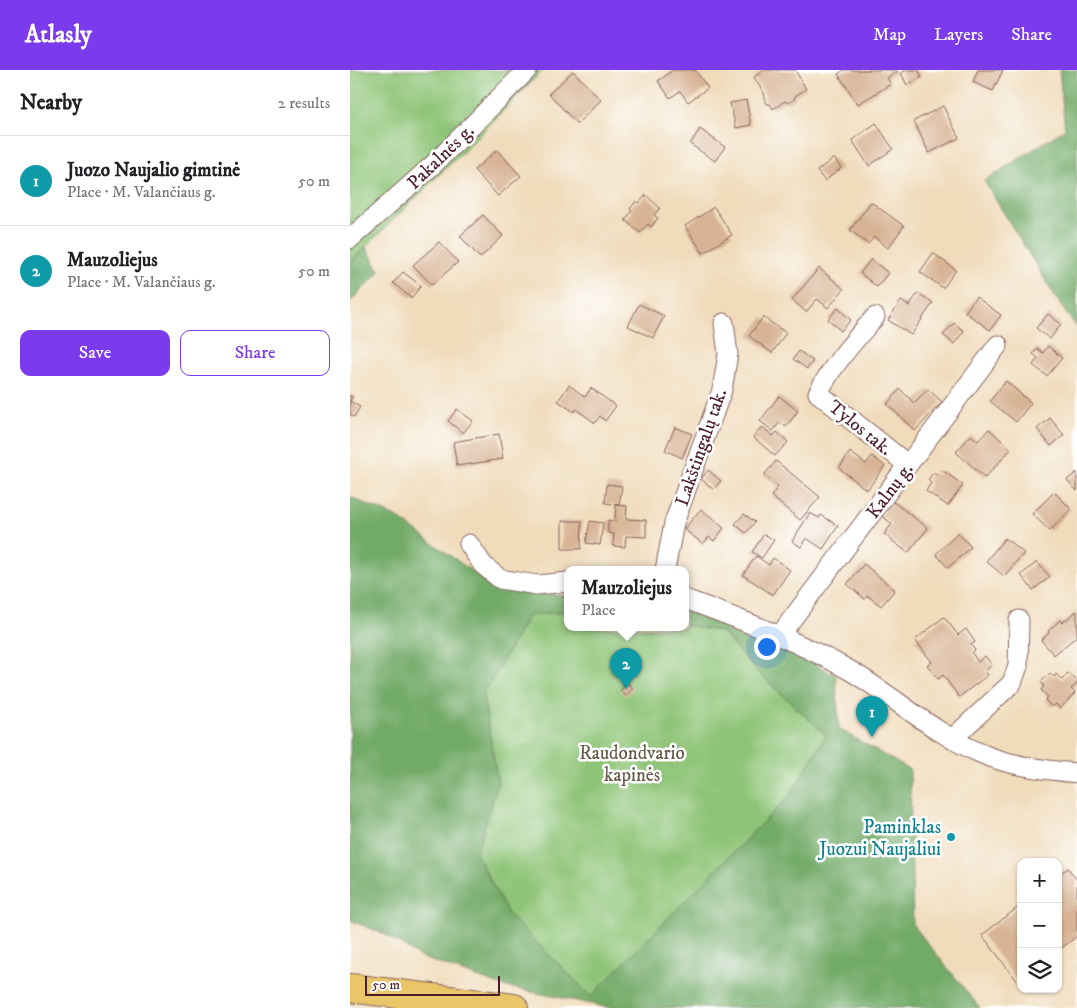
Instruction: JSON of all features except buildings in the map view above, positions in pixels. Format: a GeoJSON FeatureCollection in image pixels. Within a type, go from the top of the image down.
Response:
{"type":"FeatureCollection","features":[{"type":"Feature","properties":{"kind":"main road"},"geometry":{"type":"LineString","coordinates":[[350,988],[465,1005],[514,1008]]}},
{"type":"Feature","properties":{"kind":"street","name":"Pakalnės g."},"geometry":{"type":"LineString","coordinates":[[350,239],[435,163],[527,70]]}},
{"type":"Feature","properties":{"kind":"street","name":"Tylos tak."},"geometry":{"type":"LineString","coordinates":[[876,317],[839,358],[818,393],[908,465]]}},
{"type":"Feature","properties":{"kind":"street","name":"Lakštingalų tak."},"geometry":{"type":"LineString","coordinates":[[666,566],[674,523],[722,390],[728,354],[724,323]]}},
{"type":"Feature","properties":{"kind":"street","name":"Kalnų g."},"geometry":{"type":"LineString","coordinates":[[780,634],[998,344]]}},
{"type":"Feature","properties":{"kind":"street"},"geometry":{"type":"LineString","coordinates":[[469,544],[483,565],[500,579],[537,585],[564,582]]}},
{"type":"Feature","properties":{"kind":"street"},"geometry":{"type":"LineString","coordinates":[[689,600],[780,634],[849,670],[952,739],[980,754],[1005,762],[1077,773]]}},
{"type":"Feature","properties":{"kind":"street"},"geometry":{"type":"LineString","coordinates":[[952,739],[1012,683],[1018,666],[1019,620]]}},
{"type":"Feature","properties":{"kind":"green space"},"geometry":{"type":"Polygon","coordinates":[[[350,70],[543,70],[470,145],[350,262],[350,70]]]}},
{"type":"Feature","properties":{"kind":"green space"},"geometry":{"type":"Polygon","coordinates":[[[1059,70],[1077,70],[1077,327],[1065,312],[984,181],[1065,129],[1059,70]]]}},
{"type":"Feature","properties":{"kind":"green space"},"geometry":{"type":"Polygon","coordinates":[[[366,247],[380,271],[350,302],[350,262],[366,247]]]}},
{"type":"Feature","properties":{"kind":"green space"},"geometry":{"type":"Polygon","coordinates":[[[350,497],[398,518],[498,590],[564,596],[564,612],[529,615],[483,695],[498,783],[476,853],[508,914],[591,996],[790,795],[826,735],[752,667],[723,632],[689,626],[689,612],[765,636],[836,676],[839,729],[910,770],[913,925],[980,1008],[611,1008],[503,986],[420,957],[384,934],[350,920],[350,497]]]}},
{"type":"Feature","properties":{"kind":"green space","name":"Raudondvario kapinės"},"geometry":{"type":"Polygon","coordinates":[[[564,612],[564,631],[689,631],[689,626],[722,632],[752,667],[826,735],[790,795],[591,997],[508,914],[476,853],[498,783],[483,695],[529,615],[564,612]]]}},
{"type":"Feature","properties":{"kind":"place","name":"Mauzoliejus"},"geometry":{"type":"Point","coordinates":[626,689]}},
{"type":"Feature","properties":{"kind":"place","name":"Juozo Naujalio gimtinė"},"geometry":{"type":"Point","coordinates":[872,737]}},
{"type":"Feature","properties":{"kind":"place","name":"Paminklas Juozui Naujaliui"},"geometry":{"type":"Point","coordinates":[951,837]}}]}
